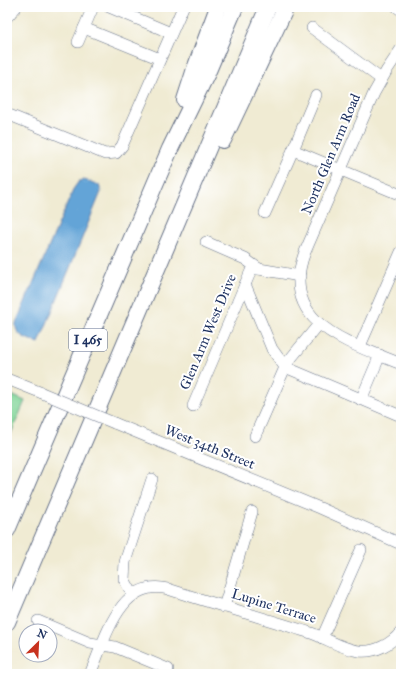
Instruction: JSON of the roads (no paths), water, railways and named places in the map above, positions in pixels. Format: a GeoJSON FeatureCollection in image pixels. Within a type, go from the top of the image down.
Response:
{"type":"FeatureCollection","features":[{"type":"Feature","properties":{"kind":"highway"},"geometry":{"type":"LineString","coordinates":[[170,149],[195,69],[218,7]]}},
{"type":"Feature","properties":{"kind":"highway","name":"I 465"},"geometry":{"type":"LineString","coordinates":[[7,530],[170,149],[207,73],[235,7]]}},
{"type":"Feature","properties":{"kind":"highway","name":"I 465"},"geometry":{"type":"LineString","coordinates":[[7,622],[268,7]]}},
{"type":"Feature","properties":{"kind":"highway"},"geometry":{"type":"LineString","coordinates":[[121,355],[188,221],[232,118],[286,7]]}},
{"type":"Feature","properties":{"kind":"street"},"geometry":{"type":"LineString","coordinates":[[78,42],[93,7]]}},
{"type":"Feature","properties":{"kind":"street"},"geometry":{"type":"LineString","coordinates":[[109,7],[171,33]]}},
{"type":"Feature","properties":{"kind":"street"},"geometry":{"type":"LineString","coordinates":[[7,114],[105,154],[116,153],[122,146],[183,7]]}},
{"type":"Feature","properties":{"kind":"street"},"geometry":{"type":"LineString","coordinates":[[397,7],[401,10]]}},
{"type":"Feature","properties":{"kind":"street"},"geometry":{"type":"LineString","coordinates":[[84,28],[160,60]]}},
{"type":"Feature","properties":{"kind":"street"},"geometry":{"type":"LineString","coordinates":[[312,28],[381,79]]}},
{"type":"Feature","properties":{"kind":"street","name":"North Glen Arm Road"},"geometry":{"type":"LineString","coordinates":[[401,49],[381,79],[304,256],[300,276],[301,293],[304,304],[319,324],[334,336],[401,364]]}},
{"type":"Feature","properties":{"kind":"street"},"geometry":{"type":"LineString","coordinates":[[265,213],[316,95]]}},
{"type":"Feature","properties":{"kind":"street"},"geometry":{"type":"LineString","coordinates":[[293,150],[401,195]]}},
{"type":"Feature","properties":{"kind":"street"},"geometry":{"type":"LineString","coordinates":[[206,242],[245,259],[259,269]]}},
{"type":"Feature","properties":{"kind":"street"},"geometry":{"type":"LineString","coordinates":[[360,346],[401,252]]}},
{"type":"Feature","properties":{"kind":"street","name":"Glen Arm West Drive"},"geometry":{"type":"LineString","coordinates":[[193,406],[250,273],[254,269],[259,269],[300,276]]}},
{"type":"Feature","properties":{"kind":"street"},"geometry":{"type":"LineString","coordinates":[[245,284],[272,349],[285,367],[401,416]]}},
{"type":"Feature","properties":{"kind":"street"},"geometry":{"type":"LineString","coordinates":[[255,436],[285,367],[319,324]]}},
{"type":"Feature","properties":{"kind":"street"},"geometry":{"type":"LineString","coordinates":[[361,400],[380,355]]}},
{"type":"Feature","properties":{"kind":"street","name":"West 34th Street"},"geometry":{"type":"LineString","coordinates":[[7,379],[298,499],[401,544]]}},
{"type":"Feature","properties":{"kind":"street"},"geometry":{"type":"LineString","coordinates":[[90,674],[118,610],[133,595],[124,579],[125,562],[152,479]]}},
{"type":"Feature","properties":{"kind":"street"},"geometry":{"type":"LineString","coordinates":[[224,607],[252,512]]}},
{"type":"Feature","properties":{"kind":"street"},"geometry":{"type":"LineString","coordinates":[[322,638],[361,550]]}},
{"type":"Feature","properties":{"kind":"street","name":"Lupine Terrace"},"geometry":{"type":"LineString","coordinates":[[133,595],[148,588],[160,588],[322,638],[352,650],[371,650],[385,646],[401,632]]}},
{"type":"Feature","properties":{"kind":"street"},"geometry":{"type":"LineString","coordinates":[[38,621],[90,644],[115,647],[168,669]]}},
{"type":"Feature","properties":{"kind":"water"},"geometry":{"type":"Polygon","coordinates":[[[85,180],[99,185],[101,192],[39,343],[19,334],[16,323],[74,188],[79,181],[85,180]]]}}]}
